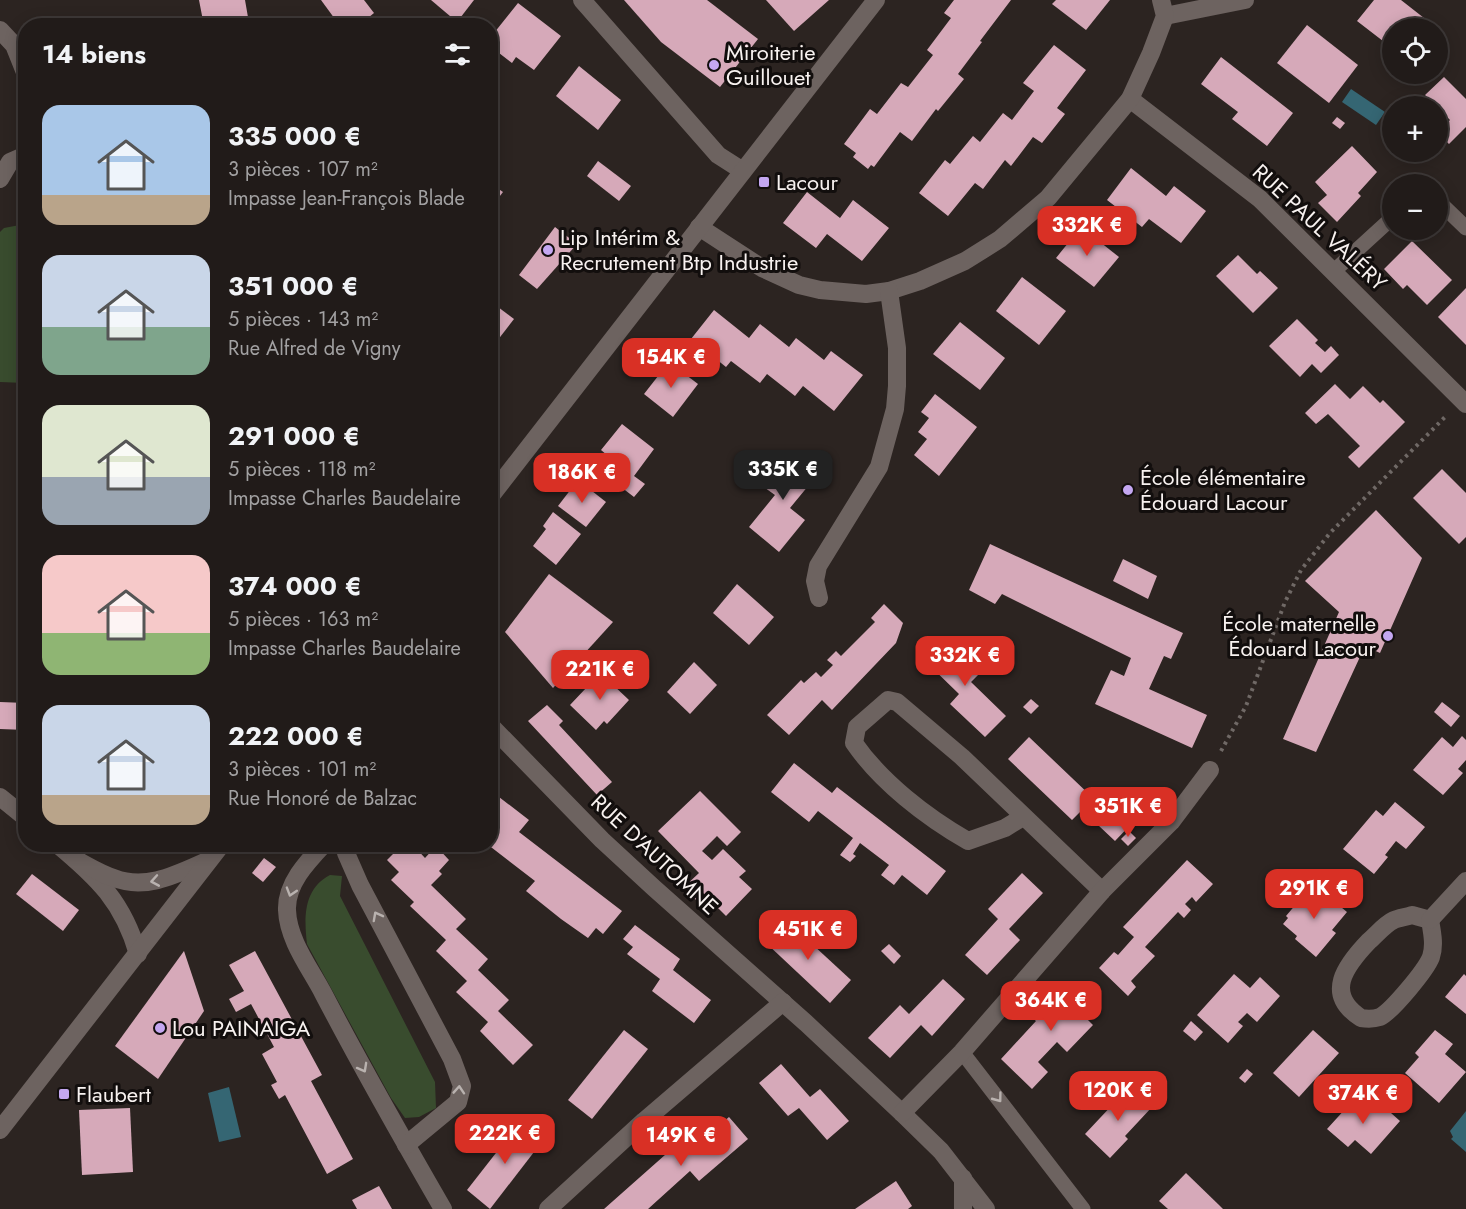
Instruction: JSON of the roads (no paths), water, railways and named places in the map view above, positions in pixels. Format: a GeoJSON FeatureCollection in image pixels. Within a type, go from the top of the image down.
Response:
{"type":"FeatureCollection","features":[{"type":"Feature","properties":{"kind":"street"},"geometry":{"type":"LineString","coordinates":[[582,0],[718,155],[743,171]]}},
{"type":"Feature","properties":{"kind":"street"},"geometry":{"type":"LineString","coordinates":[[498,487],[876,0]]}},
{"type":"Feature","properties":{"kind":"street"},"geometry":{"type":"LineString","coordinates":[[699,227],[762,268],[799,285],[841,293],[866,294],[889,291],[920,281],[965,261],[1000,238],[1048,198],[1130,99],[1151,53],[1163,8],[1245,0]]}},
{"type":"Feature","properties":{"kind":"street"},"geometry":{"type":"LineString","coordinates":[[0,30],[14,45],[18,55]]}},
{"type":"Feature","properties":{"kind":"street","name":"RUE PAUL VALÉRY"},"geometry":{"type":"LineString","coordinates":[[1130,99],[1260,199],[1464,402]]}},
{"type":"Feature","properties":{"kind":"street"},"geometry":{"type":"LineString","coordinates":[[0,179],[10,162],[18,158]]}},
{"type":"Feature","properties":{"kind":"street"},"geometry":{"type":"LineString","coordinates":[[819,598],[815,581],[818,566],[879,467],[895,409],[897,348],[889,291]]}},
{"type":"Feature","properties":{"kind":"street"},"geometry":{"type":"LineString","coordinates":[[1023,817],[1005,828],[968,841],[937,823],[868,763],[854,743],[857,727],[888,700],[897,702],[962,757],[1102,891]]}},
{"type":"Feature","properties":{"kind":"street","name":"RUE D'AUTOMNE"},"geometry":{"type":"LineString","coordinates":[[498,733],[602,840],[783,1002],[941,1151],[986,1209]]}},
{"type":"Feature","properties":{"kind":"street"},"geometry":{"type":"LineString","coordinates":[[902,1113],[962,1052],[1102,891],[1171,822],[1210,770]]}},
{"type":"Feature","properties":{"kind":"street"},"geometry":{"type":"LineString","coordinates":[[0,797],[18,809]]}},
{"type":"Feature","properties":{"kind":"street"},"geometry":{"type":"LineString","coordinates":[[66,852],[109,893],[129,925],[138,954]]}},
{"type":"Feature","properties":{"kind":"street"},"geometry":{"type":"LineString","coordinates":[[0,1130],[216,852]]}},
{"type":"Feature","properties":{"kind":"street"},"geometry":{"type":"LineString","coordinates":[[317,852],[303,867],[291,890],[287,908],[290,930],[344,1033],[443,1209]]}},
{"type":"Feature","properties":{"kind":"street"},"geometry":{"type":"LineString","coordinates":[[346,852],[360,885],[452,1059],[462,1086],[458,1102],[406,1145]]}},
{"type":"Feature","properties":{"kind":"street"},"geometry":{"type":"LineString","coordinates":[[75,860],[116,879],[148,883],[160,881],[209,860]]}},
{"type":"Feature","properties":{"kind":"street"},"geometry":{"type":"LineString","coordinates":[[1430,920],[1466,881]]}},
{"type":"Feature","properties":{"kind":"street"},"geometry":{"type":"LineString","coordinates":[[1412,915],[1430,920],[1433,937],[1431,957],[1415,982],[1382,1016],[1361,1018],[1356,1015],[1343,1000],[1340,982],[1356,954],[1392,921],[1412,915]]}},
{"type":"Feature","properties":{"kind":"street"},"geometry":{"type":"LineString","coordinates":[[548,1209],[644,1121],[783,1002]]}},
{"type":"Feature","properties":{"kind":"street"},"geometry":{"type":"LineString","coordinates":[[963,1178],[963,1209]]}},
{"type":"Feature","properties":{"kind":"lane"},"geometry":{"type":"LineString","coordinates":[[1448,211],[1466,228]]}},
{"type":"Feature","properties":{"kind":"lane"},"geometry":{"type":"LineString","coordinates":[[1334,271],[1382,227]]}},
{"type":"Feature","properties":{"kind":"lane"},"geometry":{"type":"LineString","coordinates":[[962,1052],[1083,1209]]}},
{"type":"Feature","properties":{"kind":"water"},"geometry":{"type":"Polygon","coordinates":[[[1351,89],[1382,110],[1382,116],[1376,125],[1342,102],[1351,89]]]}},
{"type":"Feature","properties":{"kind":"water"},"geometry":{"type":"Polygon","coordinates":[[[229,1087],[241,1137],[219,1142],[208,1093],[229,1087]]]}},
{"type":"Feature","properties":{"kind":"water"},"geometry":{"type":"Polygon","coordinates":[[[1466,1111],[1466,1152],[1451,1139],[1453,1137],[1450,1131],[1466,1111]]]}},
{"type":"Feature","properties":{"kind":"place","name":"Miroiterie Guillouet"},"geometry":{"type":"Point","coordinates":[714,65]}},
{"type":"Feature","properties":{"kind":"place","name":"Lacour"},"geometry":{"type":"Point","coordinates":[764,182]}},
{"type":"Feature","properties":{"kind":"place","name":"Lip Intérim & Recrutement Btp Industrie"},"geometry":{"type":"Point","coordinates":[548,250]}},
{"type":"Feature","properties":{"kind":"place","name":"École élémentaire Édouard Lacour"},"geometry":{"type":"Point","coordinates":[1128,490]}},
{"type":"Feature","properties":{"kind":"place","name":"École maternelle Édouard Lacour"},"geometry":{"type":"Point","coordinates":[1388,636]}},
{"type":"Feature","properties":{"kind":"place","name":"Lou PAINAIGA"},"geometry":{"type":"Point","coordinates":[160,1028]}},
{"type":"Feature","properties":{"kind":"place","name":"Flaubert"},"geometry":{"type":"Point","coordinates":[64,1094]}}]}
